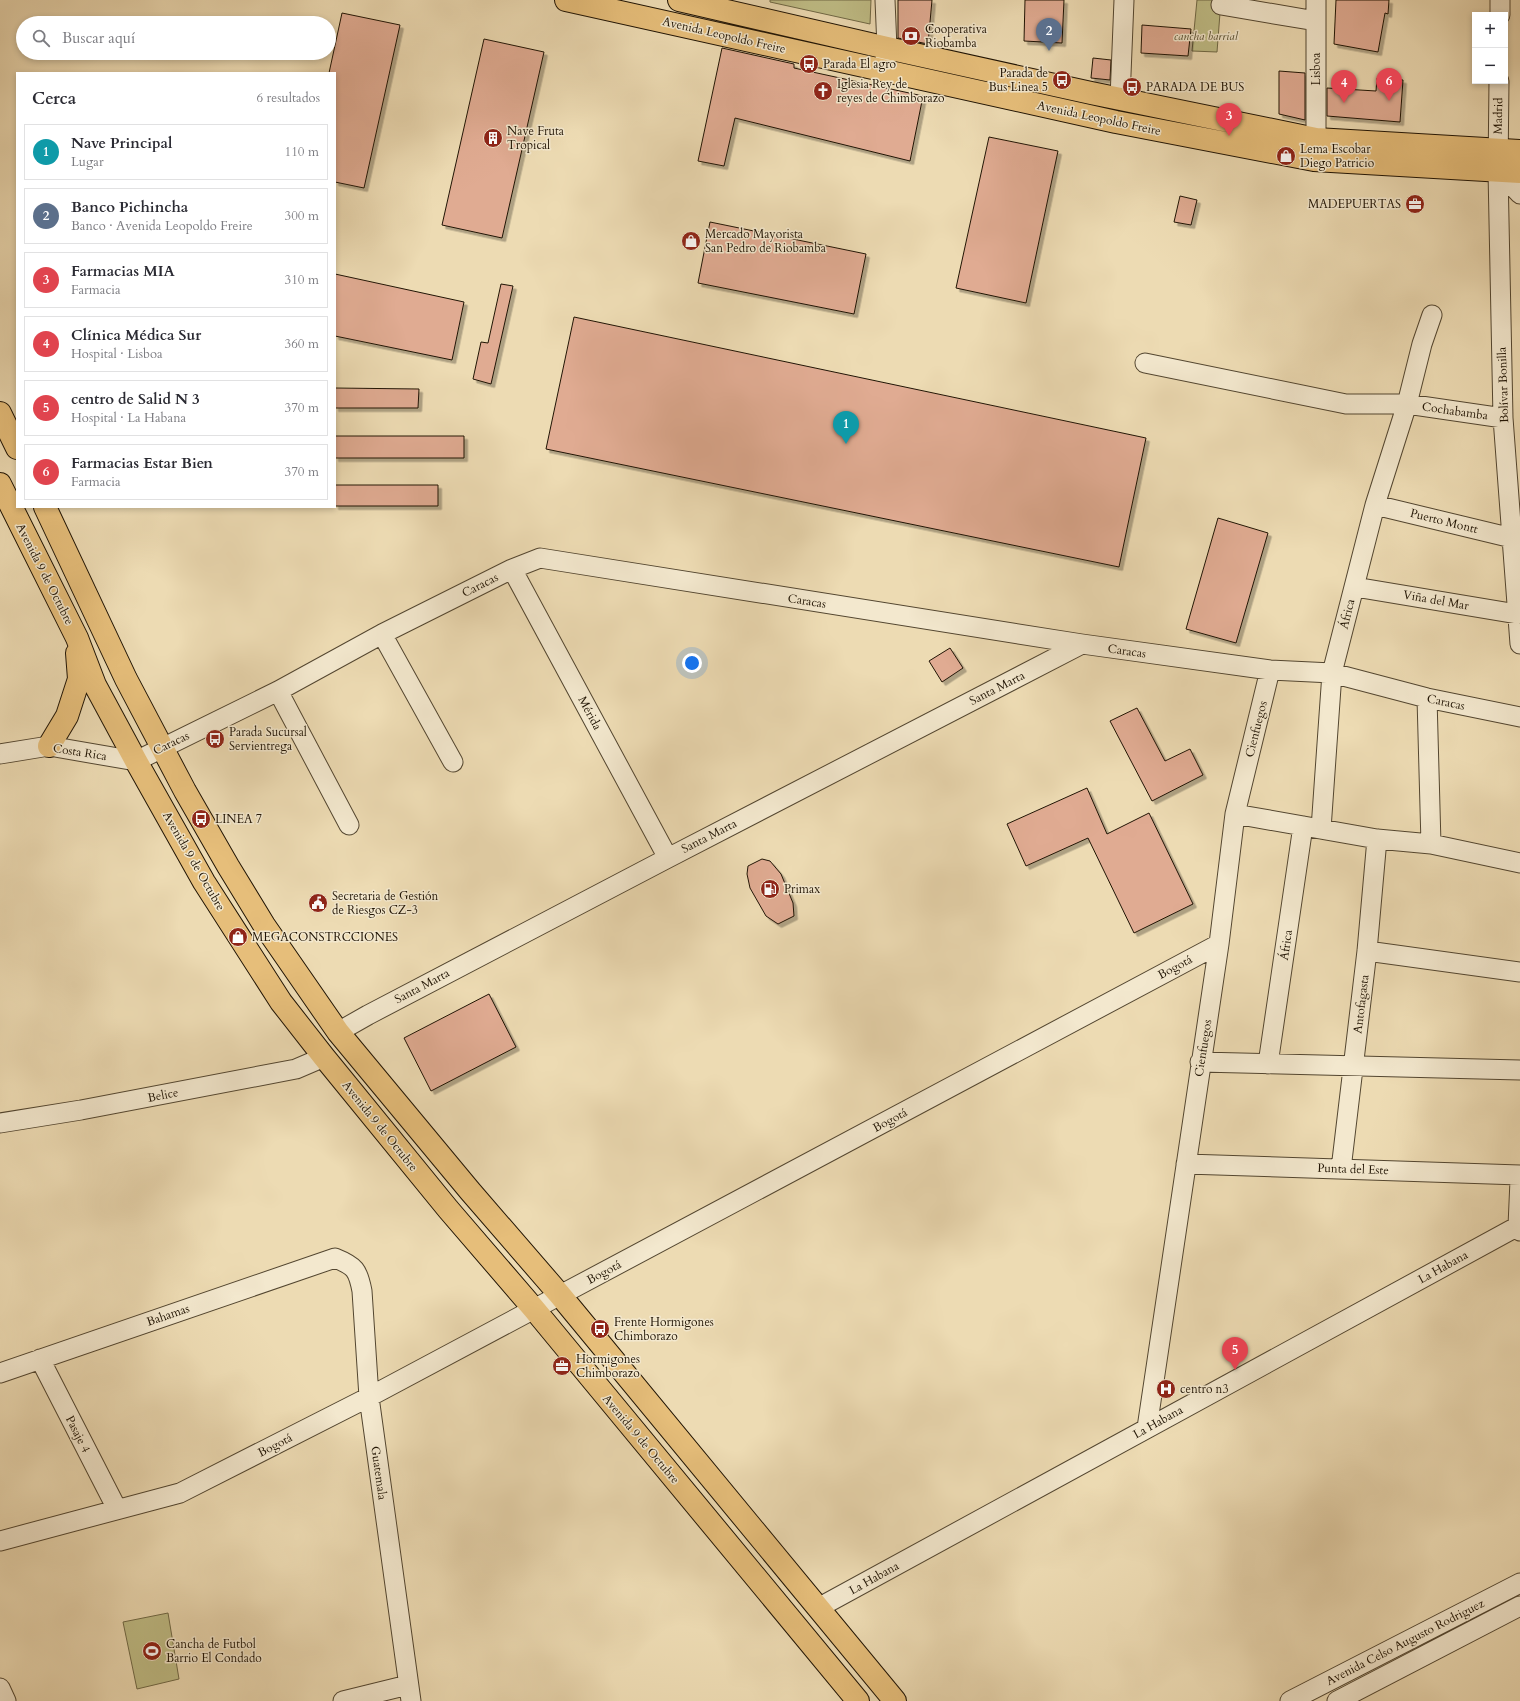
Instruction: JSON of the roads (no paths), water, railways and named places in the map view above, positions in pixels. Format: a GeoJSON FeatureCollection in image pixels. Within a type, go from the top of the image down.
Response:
{"type":"FeatureCollection","features":[{"type":"Feature","properties":{"kind":"main road","name":"Avenida Leopoldo Freire"},"geometry":{"type":"LineString","coordinates":[[566,0],[640,8],[883,71],[1116,122],[1314,160],[1498,161],[1520,151]]}},
{"type":"Feature","properties":{"kind":"main road","name":"Avenida Leopoldo Freire"},"geometry":{"type":"LineString","coordinates":[[680,0],[886,48],[1120,99],[1316,139],[1498,161],[1520,172]]}},
{"type":"Feature","properties":{"kind":"main road"},"geometry":{"type":"LineString","coordinates":[[0,413],[16,446]]}},
{"type":"Feature","properties":{"kind":"main road","name":"Avenida 9 de Octubre"},"geometry":{"type":"LineString","coordinates":[[0,484],[77,638],[95,685],[136,761],[204,882],[281,1002],[324,1058],[448,1209],[534,1310],[858,1701]]}},
{"type":"Feature","properties":{"kind":"main road"},"geometry":{"type":"LineString","coordinates":[[45,508],[126,679],[228,866],[264,925],[338,1032],[470,1191],[560,1296],[896,1701]]}},
{"type":"Feature","properties":{"kind":"main road"},"geometry":{"type":"LineString","coordinates":[[49,746],[67,716],[78,679],[77,638]]}},
{"type":"Feature","properties":{"kind":"street"},"geometry":{"type":"LineString","coordinates":[[883,71],[886,48],[885,0]]}},
{"type":"Feature","properties":{"kind":"street"},"geometry":{"type":"LineString","coordinates":[[1120,99],[1124,0]]}},
{"type":"Feature","properties":{"kind":"street","name":"Lisboa"},"geometry":{"type":"LineString","coordinates":[[1316,0],[1316,139]]}},
{"type":"Feature","properties":{"kind":"street"},"geometry":{"type":"LineString","coordinates":[[1500,0],[1500,12]]}},
{"type":"Feature","properties":{"kind":"street"},"geometry":{"type":"LineString","coordinates":[[1221,5],[1316,21]]}},
{"type":"Feature","properties":{"kind":"street","name":"Madrid"},"geometry":{"type":"LineString","coordinates":[[1498,161],[1499,84]]}},
{"type":"Feature","properties":{"kind":"street"},"geometry":{"type":"LineString","coordinates":[[1498,161],[1520,194]]}},
{"type":"Feature","properties":{"kind":"street","name":"Bolívar Bonilla"},"geometry":{"type":"LineString","coordinates":[[1498,161],[1503,418],[1512,538],[1517,563],[1520,644]]}},
{"type":"Feature","properties":{"kind":"street","name":"África"},"geometry":{"type":"LineString","coordinates":[[1268,1064],[1312,828],[1332,673],[1376,505],[1407,404],[1422,344],[1432,315]]}},
{"type":"Feature","properties":{"kind":"street","name":"Cochabamba"},"geometry":{"type":"LineString","coordinates":[[1145,363],[1346,404],[1407,404],[1503,418]]}},
{"type":"Feature","properties":{"kind":"street","name":"Puerto Montt"},"geometry":{"type":"LineString","coordinates":[[1376,505],[1512,538]]}},
{"type":"Feature","properties":{"kind":"street","name":"Caracas"},"geometry":{"type":"LineString","coordinates":[[136,761],[278,691],[382,634],[512,569],[540,558],[1082,644],[1270,670],[1332,673],[1427,698],[1520,718]]}},
{"type":"Feature","properties":{"kind":"street","name":"Mérida"},"geometry":{"type":"LineString","coordinates":[[512,569],[668,858]]}},
{"type":"Feature","properties":{"kind":"street","name":"Viña del Mar"},"geometry":{"type":"LineString","coordinates":[[1354,587],[1518,614]]}},
{"type":"Feature","properties":{"kind":"street"},"geometry":{"type":"LineString","coordinates":[[382,634],[453,762]]}},
{"type":"Feature","properties":{"kind":"street","name":"Santa Marta"},"geometry":{"type":"LineString","coordinates":[[338,1032],[668,858],[1082,644]]}},
{"type":"Feature","properties":{"kind":"street","name":"Cienfuegos"},"geometry":{"type":"LineString","coordinates":[[1147,1428],[1200,1062],[1219,944],[1235,814],[1270,670]]}},
{"type":"Feature","properties":{"kind":"street"},"geometry":{"type":"LineString","coordinates":[[278,691],[349,825]]}},
{"type":"Feature","properties":{"kind":"street"},"geometry":{"type":"LineString","coordinates":[[1427,698],[1431,844]]}},
{"type":"Feature","properties":{"kind":"street","name":"Costa Rica"},"geometry":{"type":"LineString","coordinates":[[0,754],[49,746],[136,761]]}},
{"type":"Feature","properties":{"kind":"street"},"geometry":{"type":"LineString","coordinates":[[1235,814],[1377,839],[1431,844],[1520,863]]}},
{"type":"Feature","properties":{"kind":"street","name":"Antofagasta"},"geometry":{"type":"LineString","coordinates":[[1341,1169],[1367,951],[1377,839]]}},
{"type":"Feature","properties":{"kind":"street","name":"Bogotá"},"geometry":{"type":"LineString","coordinates":[[0,1540],[180,1493],[534,1310],[1219,944]]}},
{"type":"Feature","properties":{"kind":"street"},"geometry":{"type":"LineString","coordinates":[[1367,951],[1520,972]]}},
{"type":"Feature","properties":{"kind":"street","name":"Belice"},"geometry":{"type":"LineString","coordinates":[[0,1123],[81,1110],[296,1069],[324,1058]]}},
{"type":"Feature","properties":{"kind":"street"},"geometry":{"type":"LineString","coordinates":[[1200,1062],[1520,1070]]}},
{"type":"Feature","properties":{"kind":"street","name":"Punta del Este"},"geometry":{"type":"LineString","coordinates":[[1186,1164],[1520,1175]]}},
{"type":"Feature","properties":{"kind":"street"},"geometry":{"type":"LineString","coordinates":[[1519,1227],[1520,1180]]}},
{"type":"Feature","properties":{"kind":"street","name":"La Habana"},"geometry":{"type":"LineString","coordinates":[[818,1608],[1519,1227]]}},
{"type":"Feature","properties":{"kind":"street","name":"Bahamas"},"geometry":{"type":"LineString","coordinates":[[0,1372],[335,1258]]}},
{"type":"Feature","properties":{"kind":"street","name":"Guatemala"},"geometry":{"type":"LineString","coordinates":[[335,1258],[349,1263],[359,1275],[362,1291],[368,1397],[409,1693]]}},
{"type":"Feature","properties":{"kind":"street","name":"Pasaje 4"},"geometry":{"type":"LineString","coordinates":[[40,1359],[117,1509]]}},
{"type":"Feature","properties":{"kind":"street","name":"Avenida Celso Augusto Rodriguez"},"geometry":{"type":"LineString","coordinates":[[1290,1701],[1520,1583]]}},
{"type":"Feature","properties":{"kind":"street","name":"Avenida Celso Augusto Rodriguez"},"geometry":{"type":"LineString","coordinates":[[1337,1701],[1520,1606]]}},
{"type":"Feature","properties":{"kind":"street"},"geometry":{"type":"LineString","coordinates":[[1468,1609],[1477,1629]]}},
{"type":"Feature","properties":{"kind":"street"},"geometry":{"type":"LineString","coordinates":[[0,1688],[6,1701]]}},
{"type":"Feature","properties":{"kind":"street"},"geometry":{"type":"LineString","coordinates":[[343,1701],[409,1693]]}},
{"type":"Feature","properties":{"kind":"place","name":"Cooperativa Riobamba"},"geometry":{"type":"Point","coordinates":[911,36]}},
{"type":"Feature","properties":{"kind":"place","name":"Banco Pichincha"},"geometry":{"type":"Point","coordinates":[1049,51]}},
{"type":"Feature","properties":{"kind":"place","name":"Parada El agro"},"geometry":{"type":"Point","coordinates":[809,64]}},
{"type":"Feature","properties":{"kind":"place","name":"Parada de Bus Linea 5"},"geometry":{"type":"Point","coordinates":[1062,80]}},
{"type":"Feature","properties":{"kind":"place","name":"PARADA DE BUS"},"geometry":{"type":"Point","coordinates":[1132,87]}},
{"type":"Feature","properties":{"kind":"place","name":"Iglesia Rey de reyes de Chimborazo"},"geometry":{"type":"Point","coordinates":[823,91]}},
{"type":"Feature","properties":{"kind":"place","name":"Farmacias Estar Bien"},"geometry":{"type":"Point","coordinates":[1389,101]}},
{"type":"Feature","properties":{"kind":"place","name":"Clínica Médica Sur"},"geometry":{"type":"Point","coordinates":[1344,103]}},
{"type":"Feature","properties":{"kind":"place","name":"Farmacias MIA"},"geometry":{"type":"Point","coordinates":[1229,136]}},
{"type":"Feature","properties":{"kind":"place","name":"Nave Fruta Tropical"},"geometry":{"type":"Point","coordinates":[493,138]}},
{"type":"Feature","properties":{"kind":"place","name":"Lema Escobar Diego Patricio"},"geometry":{"type":"Point","coordinates":[1286,156]}},
{"type":"Feature","properties":{"kind":"place","name":"MADEPUERTAS"},"geometry":{"type":"Point","coordinates":[1415,204]}},
{"type":"Feature","properties":{"kind":"place","name":"Mercado Mayorista San Pedro de Riobamba"},"geometry":{"type":"Point","coordinates":[691,241]}},
{"type":"Feature","properties":{"kind":"place","name":"Nave Principal"},"geometry":{"type":"Point","coordinates":[846,444]}},
{"type":"Feature","properties":{"kind":"place","name":"Parada Sucursal Servientrega"},"geometry":{"type":"Point","coordinates":[215,739]}},
{"type":"Feature","properties":{"kind":"place","name":"LINEA 7"},"geometry":{"type":"Point","coordinates":[201,819]}},
{"type":"Feature","properties":{"kind":"place","name":"Primax"},"geometry":{"type":"Point","coordinates":[770,889]}},
{"type":"Feature","properties":{"kind":"place","name":"Secretaria de Gestión de Riesgos CZ-3"},"geometry":{"type":"Point","coordinates":[318,903]}},
{"type":"Feature","properties":{"kind":"place","name":"MEGACONSTRCCIONES"},"geometry":{"type":"Point","coordinates":[238,937]}},
{"type":"Feature","properties":{"kind":"place","name":"Frente Hormigones Chimborazo"},"geometry":{"type":"Point","coordinates":[600,1329]}},
{"type":"Feature","properties":{"kind":"place","name":"Hormigones Chimborazo"},"geometry":{"type":"Point","coordinates":[562,1366]}},
{"type":"Feature","properties":{"kind":"place","name":"centro de Salid N 3"},"geometry":{"type":"Point","coordinates":[1235,1370]}},
{"type":"Feature","properties":{"kind":"place","name":"centro n3"},"geometry":{"type":"Point","coordinates":[1166,1389]}},
{"type":"Feature","properties":{"kind":"place","name":"Cancha de Futbol Barrio El Condado"},"geometry":{"type":"Point","coordinates":[152,1651]}},
{"type":"Feature","properties":{"kind":"park label","name":"cancha barrial"},"geometry":{"type":"Point","coordinates":[1206,36]}}]}
